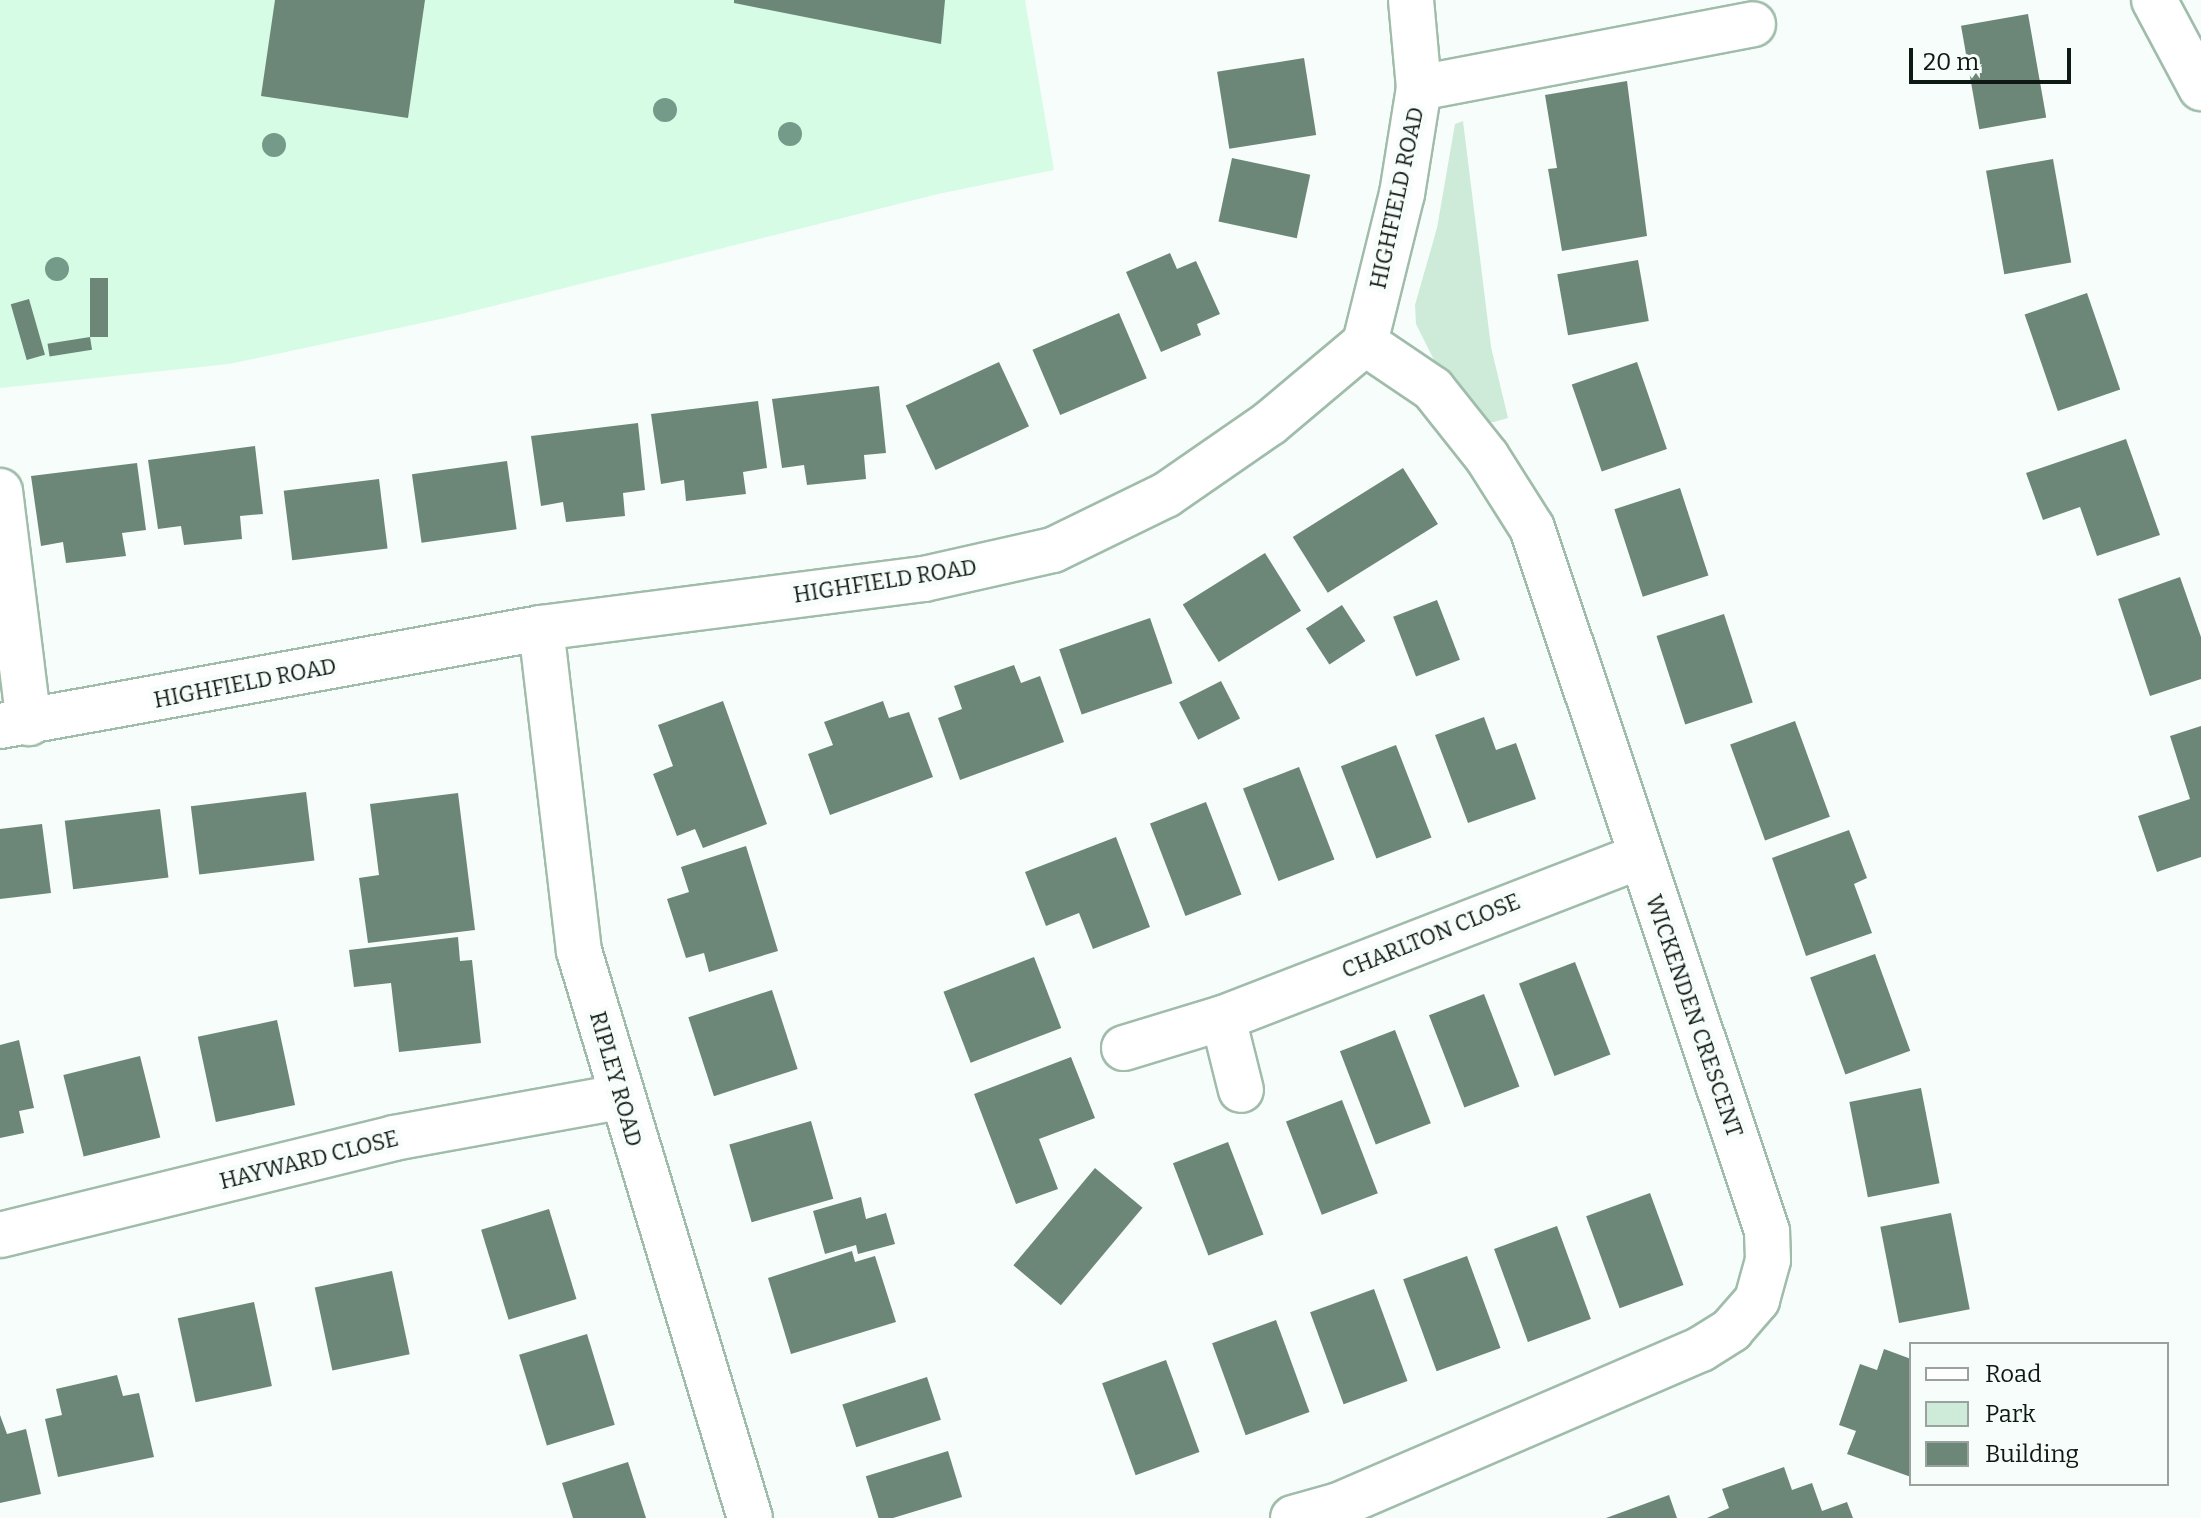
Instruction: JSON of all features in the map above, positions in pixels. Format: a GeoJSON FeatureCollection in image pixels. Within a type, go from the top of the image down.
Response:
{"type":"FeatureCollection","features":[{"type":"Feature","properties":{"kind":"street","name":"HIGHFIELD ROAD"},"geometry":{"type":"LineString","coordinates":[[14,725],[541,628],[924,579],[1053,550],[1166,495],[1270,423],[1365,343],[1402,194],[1419,88],[1411,0]]}},
{"type":"Feature","properties":{"kind":"street"},"geometry":{"type":"LineString","coordinates":[[2154,0],[2201,88]]}},
{"type":"Feature","properties":{"kind":"street"},"geometry":{"type":"LineString","coordinates":[[1419,88],[1753,24]]}},
{"type":"Feature","properties":{"kind":"street","name":"WICKENDEN CRESCENT"},"geometry":{"type":"LineString","coordinates":[[1293,1518],[1341,1511],[1701,1349],[1731,1330],[1757,1300],[1768,1260],[1767,1231],[1532,528],[1487,457],[1433,389],[1365,343]]}},
{"type":"Feature","properties":{"kind":"street"},"geometry":{"type":"LineString","coordinates":[[0,491],[14,725]]}},
{"type":"Feature","properties":{"kind":"street","name":"RIPLEY ROAD"},"geometry":{"type":"LineString","coordinates":[[541,628],[579,951],[620,1097],[750,1518]]}},
{"type":"Feature","properties":{"kind":"street","name":"CHARLTON CLOSE"},"geometry":{"type":"LineString","coordinates":[[1124,1048],[1223,1018],[1640,856]]}},
{"type":"Feature","properties":{"kind":"street"},"geometry":{"type":"LineString","coordinates":[[1223,1018],[1241,1090]]}},
{"type":"Feature","properties":{"kind":"street","name":"HAYWARD CLOSE"},"geometry":{"type":"LineString","coordinates":[[0,1235],[394,1138],[620,1097]]}},
{"type":"Feature","properties":{"kind":"shaded area"},"geometry":{"type":"Polygon","coordinates":[[[0,0],[1025,0],[1054,170],[938,194],[445,318],[229,364],[0,388],[0,0]]]}},
{"type":"Feature","properties":{"kind":"green space"},"geometry":{"type":"Polygon","coordinates":[[[1463,121],[1491,347],[1508,418],[1494,422],[1483,422],[1441,374],[1416,324],[1415,305],[1437,228],[1455,124],[1463,121]]]}},
{"type":"Feature","properties":{"kind":"building"},"geometry":{"type":"Polygon","coordinates":[[[275,0],[425,0],[408,118],[261,96],[275,0]]]}},
{"type":"Feature","properties":{"kind":"building"},"geometry":{"type":"Polygon","coordinates":[[[734,0],[945,0],[941,44],[734,3],[734,0]]]}},
{"type":"Feature","properties":{"kind":"building"},"geometry":{"type":"Polygon","coordinates":[[[2028,14],[2046,117],[1979,129],[1961,26],[2028,14]]]}},
{"type":"Feature","properties":{"kind":"building"},"geometry":{"type":"Polygon","coordinates":[[[1304,58],[1316,135],[1229,149],[1217,72],[1304,58]]]}},
{"type":"Feature","properties":{"kind":"building"},"geometry":{"type":"Polygon","coordinates":[[[1627,81],[1647,236],[1562,251],[1548,169],[1557,168],[1545,95],[1627,81]]]}},
{"type":"Feature","properties":{"kind":"building"},"geometry":{"type":"Polygon","coordinates":[[[1232,158],[1310,175],[1297,238],[1218,222],[1232,158]]]}},
{"type":"Feature","properties":{"kind":"building"},"geometry":{"type":"Polygon","coordinates":[[[2053,159],[2071,262],[2004,274],[1986,171],[2053,159]]]}},
{"type":"Feature","properties":{"kind":"building"},"geometry":{"type":"Polygon","coordinates":[[[1170,253],[1177,269],[1196,261],[1220,314],[1197,324],[1201,335],[1161,352],[1126,272],[1170,253]]]}},
{"type":"Feature","properties":{"kind":"building"},"geometry":{"type":"Polygon","coordinates":[[[1638,260],[1649,321],[1568,335],[1557,274],[1638,260]]]}},
{"type":"Feature","properties":{"kind":"building"},"geometry":{"type":"Polygon","coordinates":[[[90,278],[108,278],[108,337],[90,337],[90,278]]]}},
{"type":"Feature","properties":{"kind":"building"},"geometry":{"type":"Polygon","coordinates":[[[2087,293],[2120,389],[2058,411],[2025,314],[2087,293]]]}},
{"type":"Feature","properties":{"kind":"building"},"geometry":{"type":"Polygon","coordinates":[[[29,299],[45,355],[27,360],[11,304],[29,299]]]}},
{"type":"Feature","properties":{"kind":"building"},"geometry":{"type":"Polygon","coordinates":[[[1119,313],[1147,378],[1060,415],[1032,350],[1119,313]]]}},
{"type":"Feature","properties":{"kind":"building"},"geometry":{"type":"Polygon","coordinates":[[[90,337],[92,350],[50,357],[48,344],[90,337]]]}},
{"type":"Feature","properties":{"kind":"building"},"geometry":{"type":"Polygon","coordinates":[[[999,362],[1029,426],[936,470],[906,406],[999,362]]]}},
{"type":"Feature","properties":{"kind":"building"},"geometry":{"type":"Polygon","coordinates":[[[1637,362],[1667,449],[1602,471],[1572,384],[1637,362]]]}},
{"type":"Feature","properties":{"kind":"building"},"geometry":{"type":"Polygon","coordinates":[[[879,386],[886,453],[864,455],[866,479],[807,485],[804,465],[782,468],[772,399],[879,386]]]}},
{"type":"Feature","properties":{"kind":"building"},"geometry":{"type":"Polygon","coordinates":[[[758,401],[767,468],[743,472],[746,494],[686,501],[684,480],[661,484],[651,414],[758,401]]]}},
{"type":"Feature","properties":{"kind":"building"},"geometry":{"type":"Polygon","coordinates":[[[638,423],[645,490],[623,493],[625,516],[566,522],[563,502],[541,506],[531,436],[638,423]]]}},
{"type":"Feature","properties":{"kind":"building"},"geometry":{"type":"Polygon","coordinates":[[[2126,439],[2160,535],[2097,556],[2080,507],[2043,520],[2026,473],[2126,439]]]}},
{"type":"Feature","properties":{"kind":"building"},"geometry":{"type":"Polygon","coordinates":[[[255,446],[263,514],[240,516],[242,539],[184,545],[181,526],[158,529],[148,460],[255,446]]]}},
{"type":"Feature","properties":{"kind":"building"},"geometry":{"type":"Polygon","coordinates":[[[507,461],[517,529],[422,543],[412,474],[507,461]]]}},
{"type":"Feature","properties":{"kind":"building"},"geometry":{"type":"Polygon","coordinates":[[[137,463],[146,530],[122,533],[126,556],[66,563],[63,542],[41,546],[31,476],[137,463]]]}},
{"type":"Feature","properties":{"kind":"building"},"geometry":{"type":"Polygon","coordinates":[[[1403,468],[1438,524],[1328,593],[1293,537],[1403,468]]]}},
{"type":"Feature","properties":{"kind":"building"},"geometry":{"type":"Polygon","coordinates":[[[379,479],[388,548],[292,560],[284,491],[379,479]]]}},
{"type":"Feature","properties":{"kind":"building"},"geometry":{"type":"Polygon","coordinates":[[[1680,488],[1708,575],[1643,597],[1614,509],[1680,488]]]}},
{"type":"Feature","properties":{"kind":"building"},"geometry":{"type":"Polygon","coordinates":[[[1265,553],[1301,611],[1219,662],[1183,604],[1265,553]]]}},
{"type":"Feature","properties":{"kind":"building"},"geometry":{"type":"Polygon","coordinates":[[[2180,577],[2201,637],[2201,679],[2150,696],[2118,599],[2180,577]]]}},
{"type":"Feature","properties":{"kind":"building"},"geometry":{"type":"Polygon","coordinates":[[[1437,600],[1460,660],[1416,677],[1393,617],[1437,600]]]}},
{"type":"Feature","properties":{"kind":"building"},"geometry":{"type":"Polygon","coordinates":[[[1342,605],[1365,641],[1329,664],[1306,628],[1342,605]]]}},
{"type":"Feature","properties":{"kind":"building"},"geometry":{"type":"Polygon","coordinates":[[[1724,614],[1753,702],[1685,724],[1656,636],[1724,614]]]}},
{"type":"Feature","properties":{"kind":"building"},"geometry":{"type":"Polygon","coordinates":[[[1150,618],[1172,683],[1082,714],[1059,649],[1150,618]]]}},
{"type":"Feature","properties":{"kind":"building"},"geometry":{"type":"Polygon","coordinates":[[[1014,665],[1021,683],[1040,676],[1064,742],[960,780],[938,718],[962,709],[954,686],[1014,665]]]}},
{"type":"Feature","properties":{"kind":"building"},"geometry":{"type":"Polygon","coordinates":[[[1221,681],[1240,718],[1198,740],[1179,702],[1221,681]]]}},
{"type":"Feature","properties":{"kind":"building"},"geometry":{"type":"Polygon","coordinates":[[[723,701],[767,824],[703,848],[695,829],[677,836],[653,774],[673,766],[658,725],[723,701]]]}},
{"type":"Feature","properties":{"kind":"building"},"geometry":{"type":"Polygon","coordinates":[[[883,701],[889,718],[909,712],[933,777],[830,815],[808,754],[833,745],[824,722],[883,701]]]}},
{"type":"Feature","properties":{"kind":"building"},"geometry":{"type":"Polygon","coordinates":[[[1484,717],[1496,750],[1516,743],[1536,799],[1468,823],[1435,735],[1484,717]]]}},
{"type":"Feature","properties":{"kind":"building"},"geometry":{"type":"Polygon","coordinates":[[[1795,721],[1830,817],[1765,840],[1730,745],[1795,721]]]}},
{"type":"Feature","properties":{"kind":"building"},"geometry":{"type":"Polygon","coordinates":[[[2201,726],[2201,857],[2157,872],[2138,816],[2190,799],[2170,736],[2201,726]]]}},
{"type":"Feature","properties":{"kind":"building"},"geometry":{"type":"Polygon","coordinates":[[[1396,745],[1431,837],[1376,859],[1341,766],[1396,745]]]}},
{"type":"Feature","properties":{"kind":"building"},"geometry":{"type":"Polygon","coordinates":[[[1299,767],[1334,859],[1278,881],[1243,789],[1299,767]]]}},
{"type":"Feature","properties":{"kind":"building"},"geometry":{"type":"Polygon","coordinates":[[[306,792],[314,860],[199,875],[191,806],[306,792]]]}},
{"type":"Feature","properties":{"kind":"building"},"geometry":{"type":"Polygon","coordinates":[[[458,793],[475,930],[368,943],[359,878],[379,875],[370,804],[458,793]]]}},
{"type":"Feature","properties":{"kind":"building"},"geometry":{"type":"Polygon","coordinates":[[[1206,802],[1241,894],[1185,916],[1150,824],[1206,802]]]}},
{"type":"Feature","properties":{"kind":"building"},"geometry":{"type":"Polygon","coordinates":[[[160,809],[168,877],[73,889],[65,821],[160,809]]]}},
{"type":"Feature","properties":{"kind":"building"},"geometry":{"type":"Polygon","coordinates":[[[42,824],[51,893],[0,899],[0,829],[42,824]]]}},
{"type":"Feature","properties":{"kind":"building"},"geometry":{"type":"Polygon","coordinates":[[[1849,830],[1867,878],[1854,884],[1872,933],[1806,956],[1772,858],[1849,830]]]}},
{"type":"Feature","properties":{"kind":"building"},"geometry":{"type":"Polygon","coordinates":[[[1116,837],[1150,927],[1093,949],[1079,913],[1046,926],[1025,872],[1116,837]]]}},
{"type":"Feature","properties":{"kind":"building"},"geometry":{"type":"Polygon","coordinates":[[[746,846],[778,951],[709,972],[704,953],[686,958],[667,899],[689,892],[681,867],[746,846]]]}},
{"type":"Feature","properties":{"kind":"building"},"geometry":{"type":"Polygon","coordinates":[[[458,937],[460,961],[472,960],[481,1043],[399,1052],[391,983],[354,987],[349,950],[458,937]]]}},
{"type":"Feature","properties":{"kind":"building"},"geometry":{"type":"Polygon","coordinates":[[[1875,954],[1910,1051],[1845,1074],[1810,978],[1875,954]]]}},
{"type":"Feature","properties":{"kind":"building"},"geometry":{"type":"Polygon","coordinates":[[[1034,957],[1061,1028],[971,1063],[943,992],[1034,957]]]}},
{"type":"Feature","properties":{"kind":"building"},"geometry":{"type":"Polygon","coordinates":[[[1575,962],[1610,1054],[1554,1076],[1519,984],[1575,962]]]}},
{"type":"Feature","properties":{"kind":"building"},"geometry":{"type":"Polygon","coordinates":[[[772,990],[798,1069],[714,1096],[688,1017],[772,990]]]}},
{"type":"Feature","properties":{"kind":"building"},"geometry":{"type":"Polygon","coordinates":[[[1484,994],[1519,1086],[1464,1108],[1429,1015],[1484,994]]]}},
{"type":"Feature","properties":{"kind":"building"},"geometry":{"type":"Polygon","coordinates":[[[277,1020],[295,1105],[216,1122],[198,1037],[277,1020]]]}},
{"type":"Feature","properties":{"kind":"building"},"geometry":{"type":"Polygon","coordinates":[[[1395,1030],[1431,1123],[1376,1145],[1340,1051],[1395,1030]]]}},
{"type":"Feature","properties":{"kind":"building"},"geometry":{"type":"Polygon","coordinates":[[[19,1040],[34,1108],[19,1111],[24,1133],[0,1138],[0,1045],[19,1040]]]}},
{"type":"Feature","properties":{"kind":"building"},"geometry":{"type":"Polygon","coordinates":[[[140,1056],[160,1138],[84,1157],[63,1075],[140,1056]]]}},
{"type":"Feature","properties":{"kind":"building"},"geometry":{"type":"Polygon","coordinates":[[[1071,1057],[1095,1118],[1039,1139],[1058,1189],[1016,1204],[974,1094],[1071,1057]]]}},
{"type":"Feature","properties":{"kind":"building"},"geometry":{"type":"Polygon","coordinates":[[[1921,1088],[1940,1183],[1868,1197],[1849,1102],[1921,1088]]]}},
{"type":"Feature","properties":{"kind":"building"},"geometry":{"type":"Polygon","coordinates":[[[1342,1100],[1378,1193],[1322,1215],[1286,1122],[1342,1100]]]}},
{"type":"Feature","properties":{"kind":"building"},"geometry":{"type":"Polygon","coordinates":[[[811,1121],[833,1199],[752,1222],[729,1144],[811,1121]]]}},
{"type":"Feature","properties":{"kind":"building"},"geometry":{"type":"Polygon","coordinates":[[[1228,1142],[1263,1234],[1208,1256],[1173,1163],[1228,1142]]]}},
{"type":"Feature","properties":{"kind":"building"},"geometry":{"type":"Polygon","coordinates":[[[1095,1168],[1142,1208],[1061,1305],[1013,1265],[1095,1168]]]}},
{"type":"Feature","properties":{"kind":"building"},"geometry":{"type":"Polygon","coordinates":[[[1650,1193],[1684,1285],[1620,1308],[1586,1216],[1650,1193]]]}},
{"type":"Feature","properties":{"kind":"building"},"geometry":{"type":"Polygon","coordinates":[[[861,1197],[866,1219],[886,1213],[895,1244],[858,1254],[856,1245],[825,1254],[813,1211],[861,1197]]]}},
{"type":"Feature","properties":{"kind":"building"},"geometry":{"type":"Polygon","coordinates":[[[549,1209],[576,1299],[509,1320],[481,1230],[549,1209]]]}},
{"type":"Feature","properties":{"kind":"building"},"geometry":{"type":"Polygon","coordinates":[[[1951,1213],[1970,1309],[1899,1323],[1880,1227],[1951,1213]]]}},
{"type":"Feature","properties":{"kind":"building"},"geometry":{"type":"Polygon","coordinates":[[[1557,1226],[1591,1319],[1528,1342],[1494,1249],[1557,1226]]]}},
{"type":"Feature","properties":{"kind":"building"},"geometry":{"type":"Polygon","coordinates":[[[852,1251],[855,1262],[875,1256],[896,1322],[791,1354],[768,1278],[852,1251]]]}},
{"type":"Feature","properties":{"kind":"building"},"geometry":{"type":"Polygon","coordinates":[[[1467,1256],[1501,1348],[1437,1371],[1403,1279],[1467,1256]]]}},
{"type":"Feature","properties":{"kind":"building"},"geometry":{"type":"Polygon","coordinates":[[[392,1271],[410,1354],[332,1371],[315,1287],[392,1271]]]}},
{"type":"Feature","properties":{"kind":"building"},"geometry":{"type":"Polygon","coordinates":[[[1374,1289],[1408,1381],[1344,1404],[1310,1312],[1374,1289]]]}},
{"type":"Feature","properties":{"kind":"building"},"geometry":{"type":"Polygon","coordinates":[[[254,1302],[272,1386],[196,1402],[178,1318],[254,1302]]]}},
{"type":"Feature","properties":{"kind":"building"},"geometry":{"type":"Polygon","coordinates":[[[1276,1320],[1310,1412],[1246,1435],[1212,1343],[1276,1320]]]}},
{"type":"Feature","properties":{"kind":"building"},"geometry":{"type":"Polygon","coordinates":[[[587,1334],[615,1425],[547,1446],[519,1355],[587,1334]]]}},
{"type":"Feature","properties":{"kind":"building"},"geometry":{"type":"Polygon","coordinates":[[[1884,1349],[1909,1358],[1909,1476],[1847,1454],[1856,1431],[1839,1425],[1860,1364],[1877,1370],[1884,1349]]]}},
{"type":"Feature","properties":{"kind":"building"},"geometry":{"type":"Polygon","coordinates":[[[1166,1360],[1200,1452],[1136,1475],[1102,1383],[1166,1360]]]}},
{"type":"Feature","properties":{"kind":"building"},"geometry":{"type":"Polygon","coordinates":[[[117,1375],[123,1396],[139,1393],[154,1457],[58,1477],[45,1419],[62,1415],[56,1389],[117,1375]]]}},
{"type":"Feature","properties":{"kind":"building"},"geometry":{"type":"Polygon","coordinates":[[[927,1377],[941,1420],[856,1447],[842,1405],[927,1377]]]}},
{"type":"Feature","properties":{"kind":"building"},"geometry":{"type":"Polygon","coordinates":[[[0,1415],[7,1434],[26,1429],[41,1494],[0,1503],[0,1415]]]}},
{"type":"Feature","properties":{"kind":"building"},"geometry":{"type":"Polygon","coordinates":[[[948,1451],[962,1497],[893,1518],[879,1518],[866,1476],[948,1451]]]}},
{"type":"Feature","properties":{"kind":"building"},"geometry":{"type":"Polygon","coordinates":[[[628,1462],[646,1518],[573,1518],[562,1483],[628,1462]]]}},
{"type":"Feature","properties":{"kind":"building"},"geometry":{"type":"Polygon","coordinates":[[[1784,1467],[1792,1490],[1812,1483],[1822,1511],[1847,1502],[1853,1518],[1707,1518],[1729,1508],[1722,1489],[1784,1467]]]}},
{"type":"Feature","properties":{"kind":"building"},"geometry":{"type":"Polygon","coordinates":[[[1669,1495],[1677,1518],[1606,1518],[1669,1495]]]}}]}
